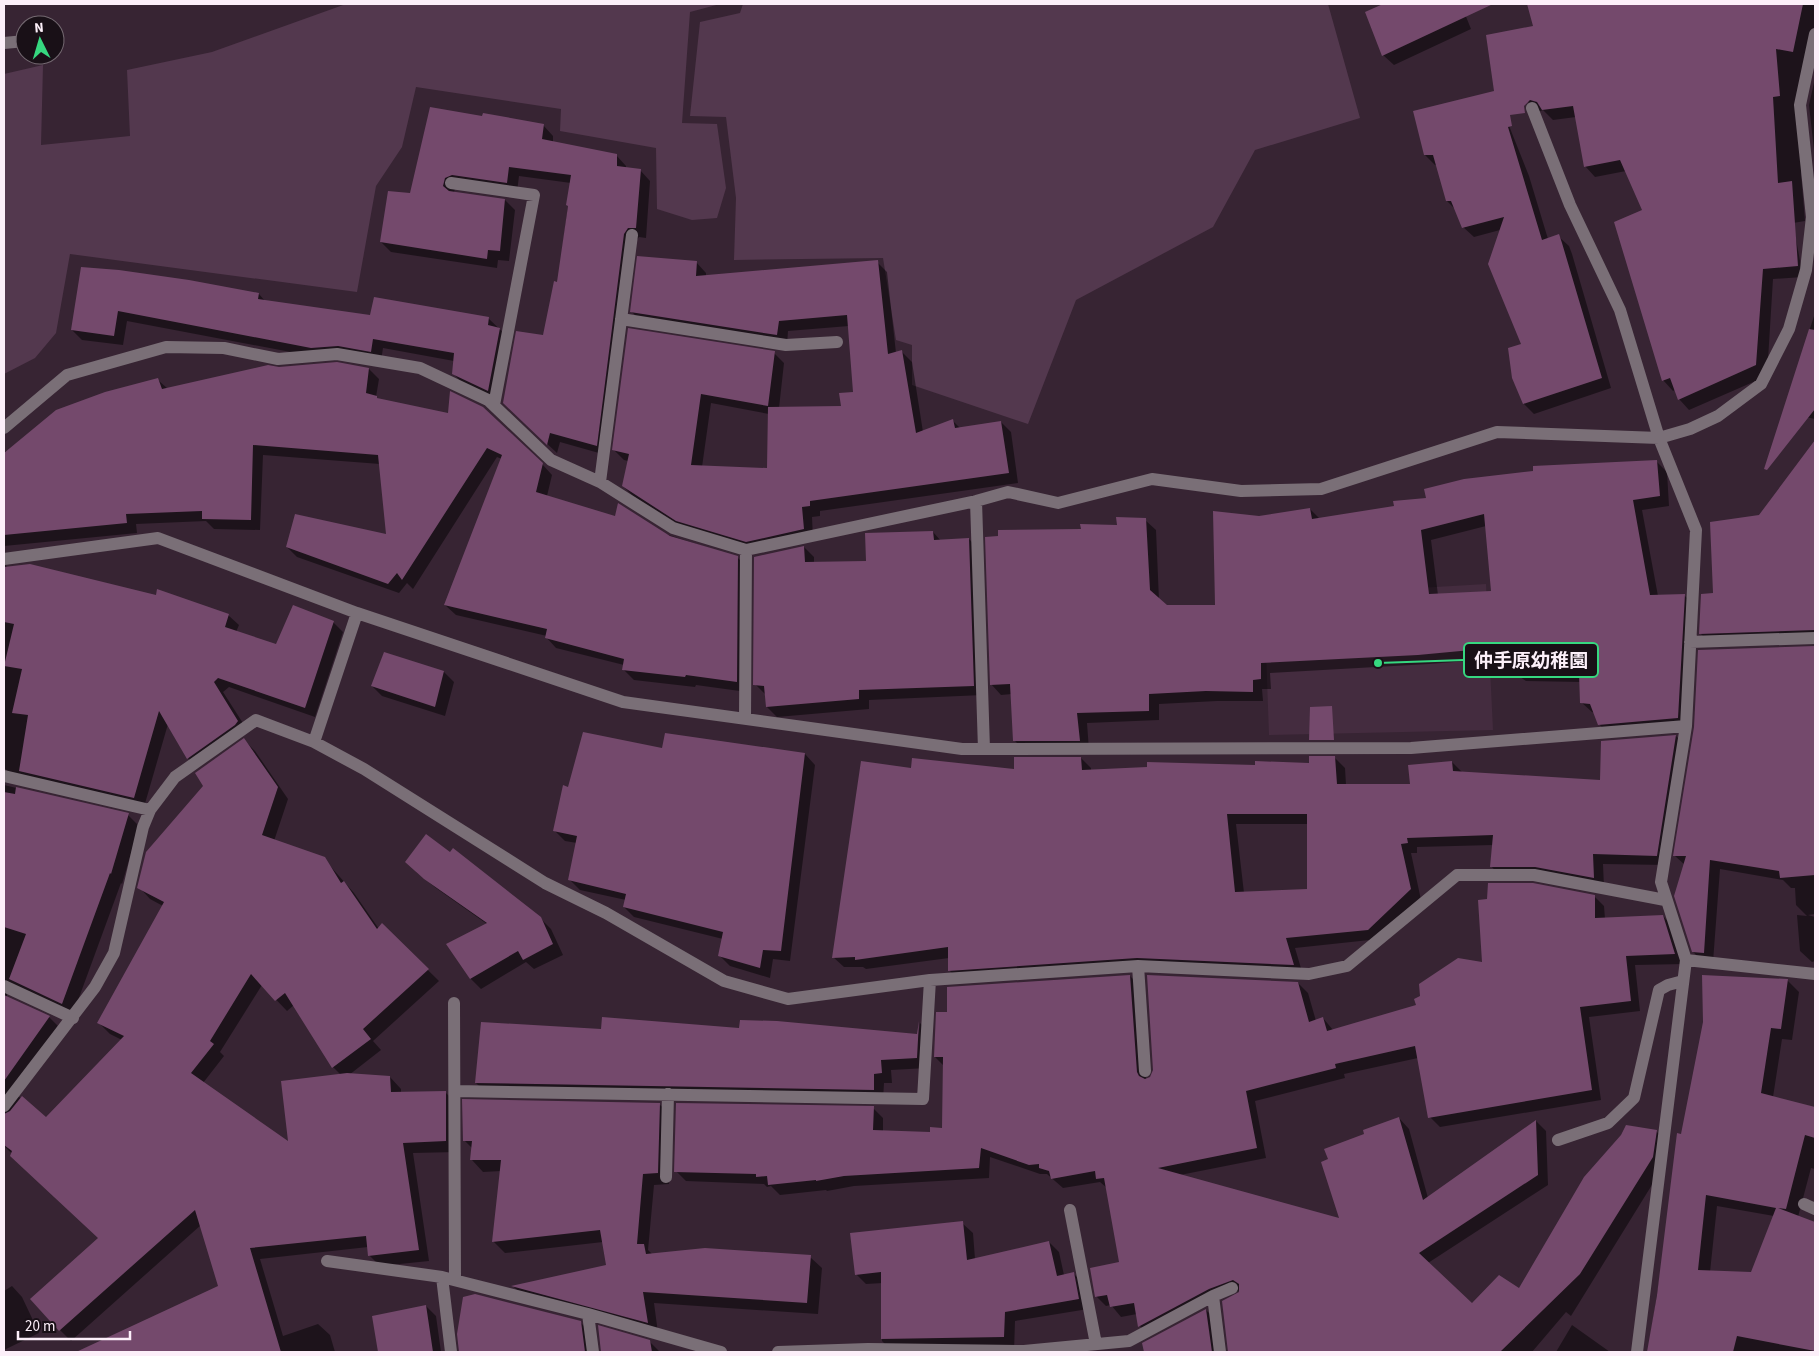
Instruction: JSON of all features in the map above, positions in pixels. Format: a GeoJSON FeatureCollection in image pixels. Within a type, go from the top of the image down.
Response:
{"type":"FeatureCollection","features":[{"type":"Feature","properties":{"kind":"street"},"geometry":{"type":"LineString","coordinates":[[4,428],[67,375],[166,347],[224,348],[278,359],[337,354],[420,368],[488,400],[551,460],[600,482],[673,528],[746,550],[976,501],[1008,492],[1058,503],[1152,480],[1241,491],[1321,489],[1497,432],[1659,438],[1690,429],[1718,416],[1761,384],[1789,329],[1806,270],[1812,217],[1812,188],[1800,105],[1815,34]]}},
{"type":"Feature","properties":{"kind":"street"},"geometry":{"type":"LineString","coordinates":[[1532,108],[1570,205],[1620,310],[1659,438],[1696,530],[1686,726],[1661,882],[1665,900],[1686,960],[1634,1348]]}},
{"type":"Feature","properties":{"kind":"street"},"geometry":{"type":"LineString","coordinates":[[451,183],[534,196],[494,406]]}},
{"type":"Feature","properties":{"kind":"street"},"geometry":{"type":"LineString","coordinates":[[600,482],[632,235]]}},
{"type":"Feature","properties":{"kind":"street"},"geometry":{"type":"LineString","coordinates":[[621,319],[786,345],[837,342]]}},
{"type":"Feature","properties":{"kind":"street"},"geometry":{"type":"LineString","coordinates":[[976,501],[984,749]]}},
{"type":"Feature","properties":{"kind":"street"},"geometry":{"type":"LineString","coordinates":[[4,559],[158,538],[357,613],[623,702],[962,749],[1411,748],[1686,726]]}},
{"type":"Feature","properties":{"kind":"street"},"geometry":{"type":"LineString","coordinates":[[745,719],[746,550]]}},
{"type":"Feature","properties":{"kind":"street"},"geometry":{"type":"LineString","coordinates":[[314,742],[357,613]]}},
{"type":"Feature","properties":{"kind":"street"},"geometry":{"type":"LineString","coordinates":[[1690,642],[1815,638]]}},
{"type":"Feature","properties":{"kind":"street"},"geometry":{"type":"LineString","coordinates":[[4,1106],[73,1018],[95,987],[114,953],[143,826],[150,810],[175,777],[256,720],[314,742],[364,769],[545,883],[606,912],[724,981],[788,999],[930,980],[1138,966],[1309,974],[1347,966],[1457,875],[1534,875],[1665,900]]}},
{"type":"Feature","properties":{"kind":"street"},"geometry":{"type":"LineString","coordinates":[[4,776],[150,810]]}},
{"type":"Feature","properties":{"kind":"street"},"geometry":{"type":"LineString","coordinates":[[1686,960],[1815,974]]}},
{"type":"Feature","properties":{"kind":"street"},"geometry":{"type":"LineString","coordinates":[[1138,966],[1145,1071]]}},
{"type":"Feature","properties":{"kind":"street"},"geometry":{"type":"LineString","coordinates":[[455,1091],[923,1100],[930,980]]}},
{"type":"Feature","properties":{"kind":"street"},"geometry":{"type":"LineString","coordinates":[[1558,1140],[1608,1123],[1634,1098],[1659,990],[1668,985],[1683,981]]}},
{"type":"Feature","properties":{"kind":"street"},"geometry":{"type":"LineString","coordinates":[[4,986],[73,1018]]}},
{"type":"Feature","properties":{"kind":"street"},"geometry":{"type":"LineString","coordinates":[[454,1003],[455,1280]]}},
{"type":"Feature","properties":{"kind":"street"},"geometry":{"type":"LineString","coordinates":[[666,1177],[668,1094]]}},
{"type":"Feature","properties":{"kind":"street"},"geometry":{"type":"LineString","coordinates":[[1070,1210],[1096,1344]]}},
{"type":"Feature","properties":{"kind":"street"},"geometry":{"type":"LineString","coordinates":[[327,1261],[455,1280],[588,1314],[721,1352]]}},
{"type":"Feature","properties":{"kind":"street"},"geometry":{"type":"LineString","coordinates":[[442,1277],[450,1352]]}},
{"type":"Feature","properties":{"kind":"street"},"geometry":{"type":"LineString","coordinates":[[778,1352],[1024,1351],[1096,1344],[1123,1347],[1129,1342],[1232,1288]]}},
{"type":"Feature","properties":{"kind":"street"},"geometry":{"type":"LineString","coordinates":[[1214,1296],[1220,1352]]}},
{"type":"Feature","properties":{"kind":"street"},"geometry":{"type":"LineString","coordinates":[[588,1314],[593,1352]]}},
{"type":"Feature","properties":{"kind":"shaded area"},"geometry":{"type":"Polygon","coordinates":[[[346,4],[720,4],[690,12],[682,123],[717,124],[726,188],[717,218],[692,220],[657,209],[656,148],[560,131],[561,109],[416,87],[402,147],[376,186],[357,292],[70,254],[56,333],[35,358],[4,374],[4,74],[43,65],[41,145],[130,136],[127,70],[212,52],[346,4]]]}},
{"type":"Feature","properties":{"kind":"shaded area"},"geometry":{"type":"Polygon","coordinates":[[[743,4],[1328,4],[1360,118],[1255,150],[1213,227],[1076,300],[1028,424],[912,385],[912,345],[896,340],[883,258],[734,260],[736,198],[726,117],[690,116],[700,22],[740,13],[743,4]]]}},
{"type":"Feature","properties":{"kind":"shaded area"},"geometry":{"type":"Polygon","coordinates":[[[1486,584],[1493,730],[1269,735],[1264,597],[1486,584]]]}},
{"type":"Feature","properties":{"kind":"building"},"geometry":{"type":"Polygon","coordinates":[[[1383,4],[1493,4],[1382,56],[1365,12],[1383,4]]]}},
{"type":"Feature","properties":{"kind":"building"},"geometry":{"type":"Polygon","coordinates":[[[1527,4],[1803,4],[1793,52],[1776,49],[1780,96],[1773,97],[1778,183],[1792,181],[1798,266],[1763,269],[1756,365],[1678,400],[1670,378],[1662,381],[1614,222],[1642,210],[1620,160],[1584,167],[1573,106],[1542,110],[1537,102],[1530,100],[1524,106],[1525,113],[1510,115],[1512,126],[1508,127],[1542,240],[1559,234],[1602,378],[1523,404],[1512,378],[1508,348],[1521,344],[1488,264],[1504,217],[1462,228],[1451,201],[1446,201],[1433,155],[1424,155],[1413,111],[1494,91],[1486,35],[1533,26],[1527,4]]]}},
{"type":"Feature","properties":{"kind":"building"},"geometry":{"type":"Polygon","coordinates":[[[430,107],[482,116],[483,113],[544,124],[542,139],[617,154],[617,166],[641,169],[636,228],[628,228],[624,234],[597,446],[550,433],[547,445],[503,403],[516,331],[543,335],[554,281],[557,282],[571,175],[509,167],[507,183],[452,175],[445,178],[443,186],[449,191],[505,199],[500,251],[488,250],[487,259],[380,242],[388,191],[410,193],[430,107]]]}},
{"type":"Feature","properties":{"kind":"building"},"geometry":{"type":"Polygon","coordinates":[[[637,256],[697,261],[696,276],[878,260],[888,354],[902,350],[916,433],[953,419],[955,428],[1001,421],[1009,473],[810,501],[810,506],[802,507],[804,529],[746,542],[676,521],[622,486],[629,454],[612,450],[628,328],[775,351],[768,406],[701,394],[691,465],[767,468],[768,407],[841,406],[839,393],[853,392],[847,315],[779,321],[777,335],[630,312],[637,256]]]}},
{"type":"Feature","properties":{"kind":"building"},"geometry":{"type":"Polygon","coordinates":[[[81,267],[119,270],[189,280],[259,293],[258,299],[370,315],[374,297],[489,317],[488,325],[500,328],[488,391],[452,374],[454,353],[373,339],[371,352],[338,346],[311,348],[118,311],[114,336],[71,330],[81,267]]]}},
{"type":"Feature","properties":{"kind":"building"},"geometry":{"type":"Polygon","coordinates":[[[1809,329],[1815,330],[1815,409],[1767,470],[1764,469],[1809,329]]]}},
{"type":"Feature","properties":{"kind":"building"},"geometry":{"type":"Polygon","coordinates":[[[337,362],[369,368],[366,393],[377,396],[377,398],[448,413],[450,391],[483,407],[543,463],[536,492],[615,516],[618,503],[670,536],[738,556],[737,682],[686,675],[685,677],[622,670],[624,659],[545,638],[547,629],[444,605],[502,455],[487,448],[402,580],[397,573],[388,584],[286,547],[295,514],[386,534],[378,455],[253,445],[251,520],[202,519],[202,511],[126,514],[127,523],[4,535],[4,453],[56,410],[105,392],[158,378],[162,389],[268,365],[279,367],[337,362]]]}},
{"type":"Feature","properties":{"kind":"building"},"geometry":{"type":"Polygon","coordinates":[[[1815,440],[1815,630],[1699,634],[1701,594],[1713,593],[1710,522],[1759,515],[1815,440]]]}},
{"type":"Feature","properties":{"kind":"building"},"geometry":{"type":"Polygon","coordinates":[[[1657,460],[1660,496],[1633,500],[1650,595],[1685,594],[1678,718],[1598,725],[1590,704],[1580,703],[1579,673],[1515,672],[1482,649],[1418,655],[1261,663],[1261,679],[1253,680],[1253,692],[1206,691],[1149,694],[1149,711],[1077,713],[1080,741],[1013,741],[1010,684],[990,685],[985,537],[998,536],[998,530],[1081,529],[1080,524],[1117,525],[1116,517],[1146,518],[1150,590],[1167,605],[1215,605],[1213,511],[1259,516],[1310,508],[1312,519],[1394,506],[1393,501],[1426,498],[1424,489],[1464,479],[1533,471],[1533,466],[1657,460]],[[1484,514],[1421,530],[1429,594],[1491,591],[1484,514]]]}},
{"type":"Feature","properties":{"kind":"building"},"geometry":{"type":"Polygon","coordinates":[[[933,531],[934,540],[969,538],[974,686],[859,690],[859,699],[766,707],[764,686],[753,685],[754,557],[804,546],[805,562],[866,561],[865,533],[933,531]]]}},
{"type":"Feature","properties":{"kind":"building"},"geometry":{"type":"Polygon","coordinates":[[[30,564],[156,595],[157,589],[229,614],[225,627],[276,644],[293,605],[334,621],[305,708],[218,678],[214,682],[238,721],[187,759],[159,711],[134,798],[19,771],[28,715],[12,713],[22,669],[4,666],[14,624],[4,622],[4,567],[30,564]]]}},
{"type":"Feature","properties":{"kind":"building"},"geometry":{"type":"Polygon","coordinates":[[[1815,646],[1815,875],[1780,878],[1779,871],[1710,860],[1704,953],[1692,952],[1674,896],[1686,856],[1673,856],[1694,727],[1698,650],[1815,646]]]}},
{"type":"Feature","properties":{"kind":"building"},"geometry":{"type":"Polygon","coordinates":[[[384,652],[444,671],[435,707],[371,686],[384,652]]]}},
{"type":"Feature","properties":{"kind":"building"},"geometry":{"type":"Polygon","coordinates":[[[1332,706],[1334,740],[1309,740],[1310,707],[1332,706]]]}},
{"type":"Feature","properties":{"kind":"building"},"geometry":{"type":"Polygon","coordinates":[[[583,732],[662,748],[665,733],[805,753],[781,951],[763,950],[760,968],[718,956],[723,932],[623,907],[626,894],[568,880],[577,836],[553,831],[563,785],[568,787],[583,732]]]}},
{"type":"Feature","properties":{"kind":"building"},"geometry":{"type":"Polygon","coordinates":[[[1676,735],[1657,856],[1593,854],[1594,878],[1535,867],[1490,867],[1493,835],[1407,838],[1408,843],[1401,844],[1411,889],[1368,930],[1286,938],[1294,965],[1137,958],[948,971],[948,947],[855,960],[855,957],[832,958],[861,761],[911,768],[912,758],[1014,769],[1014,757],[1081,757],[1082,770],[1147,767],[1147,762],[1255,765],[1255,761],[1309,763],[1309,756],[1335,756],[1337,784],[1410,784],[1408,765],[1452,761],[1453,771],[1600,780],[1601,741],[1676,735]],[[1227,814],[1235,892],[1307,889],[1307,814],[1227,814]]]}},
{"type":"Feature","properties":{"kind":"building"},"geometry":{"type":"Polygon","coordinates":[[[244,738],[278,787],[262,835],[325,857],[341,883],[344,881],[377,929],[382,923],[429,969],[363,1029],[371,1039],[332,1068],[285,993],[275,1001],[251,974],[210,1041],[214,1044],[191,1073],[288,1141],[281,1081],[347,1073],[390,1076],[391,1092],[446,1091],[446,1141],[403,1143],[419,1250],[368,1256],[366,1236],[250,1248],[281,1352],[76,1352],[218,1286],[195,1210],[59,1331],[30,1299],[98,1238],[10,1156],[12,1151],[4,1145],[4,1114],[10,1111],[22,1096],[46,1117],[124,1036],[97,1023],[164,902],[137,888],[146,852],[203,786],[195,773],[244,738]]]}},
{"type":"Feature","properties":{"kind":"building"},"geometry":{"type":"Polygon","coordinates":[[[16,787],[129,813],[111,874],[62,1004],[9,979],[26,934],[4,927],[4,792],[15,794],[16,787]]]}},
{"type":"Feature","properties":{"kind":"building"},"geometry":{"type":"Polygon","coordinates":[[[426,834],[450,852],[453,848],[541,917],[553,944],[523,960],[518,951],[470,979],[446,944],[487,923],[424,879],[405,862],[426,834]]]}},
{"type":"Feature","properties":{"kind":"building"},"geometry":{"type":"Polygon","coordinates":[[[1488,883],[1533,883],[1595,895],[1595,918],[1663,915],[1675,954],[1626,956],[1631,1001],[1580,1007],[1592,1090],[1428,1118],[1415,1046],[1335,1064],[1336,1068],[1246,1091],[1257,1148],[1158,1168],[1339,1218],[1321,1162],[1328,1159],[1324,1149],[1364,1134],[1363,1130],[1399,1117],[1423,1200],[1536,1120],[1538,1175],[1419,1253],[1472,1303],[1499,1275],[1519,1288],[1584,1177],[1621,1135],[1626,1125],[1657,1130],[1653,1157],[1580,1274],[1500,1352],[1228,1352],[1222,1301],[1239,1292],[1239,1284],[1233,1280],[1209,1289],[1138,1327],[1134,1303],[1110,1307],[1107,1295],[1095,1297],[1090,1268],[1119,1262],[1104,1178],[1096,1179],[1095,1171],[1051,1179],[1049,1171],[1039,1168],[1039,1164],[1029,1165],[981,1148],[979,1168],[844,1176],[816,1181],[768,1185],[767,1176],[756,1177],[756,1174],[674,1172],[676,1103],[874,1106],[873,1130],[930,1132],[930,1127],[942,1128],[943,1057],[934,1057],[936,1012],[947,1012],[947,987],[1130,975],[1137,1072],[1139,1076],[1145,1079],[1150,1077],[1153,1070],[1147,975],[1298,982],[1309,1022],[1323,1017],[1327,1031],[1416,1005],[1414,999],[1420,996],[1419,984],[1458,958],[1482,962],[1478,900],[1487,899],[1488,883]]]}},
{"type":"Feature","properties":{"kind":"building"},"geometry":{"type":"Polygon","coordinates":[[[1702,975],[1788,979],[1781,1029],[1771,1028],[1761,1093],[1815,1107],[1815,1138],[1805,1135],[1786,1209],[1778,1208],[1815,1222],[1815,1351],[1737,1336],[1733,1352],[1647,1352],[1657,1295],[1677,1133],[1681,1134],[1703,1022],[1702,975]],[[1706,1195],[1698,1270],[1751,1272],[1776,1208],[1706,1195]]]}},
{"type":"Feature","properties":{"kind":"building"},"geometry":{"type":"Polygon","coordinates":[[[4,995],[50,1016],[4,1081],[4,995]]]}},
{"type":"Feature","properties":{"kind":"building"},"geometry":{"type":"Polygon","coordinates":[[[602,1017],[739,1028],[740,1020],[777,1021],[917,1034],[919,1021],[917,1058],[881,1060],[882,1073],[874,1074],[874,1090],[475,1083],[481,1022],[601,1029],[602,1017]]]}},
{"type":"Feature","properties":{"kind":"building"},"geometry":{"type":"Polygon","coordinates":[[[462,1099],[660,1103],[658,1173],[643,1174],[637,1244],[644,1244],[646,1254],[705,1248],[811,1255],[807,1303],[643,1292],[648,1323],[511,1286],[606,1265],[600,1230],[492,1242],[501,1160],[470,1160],[472,1141],[463,1141],[462,1099]]]}},
{"type":"Feature","properties":{"kind":"building"},"geometry":{"type":"Polygon","coordinates":[[[963,1221],[967,1260],[1049,1241],[1057,1276],[1074,1272],[1079,1299],[1005,1312],[1004,1337],[881,1339],[881,1272],[855,1275],[850,1233],[963,1221]]]}},
{"type":"Feature","properties":{"kind":"building"},"geometry":{"type":"Polygon","coordinates":[[[475,1294],[581,1321],[585,1352],[459,1352],[457,1334],[463,1297],[475,1294]]]}},
{"type":"Feature","properties":{"kind":"building"},"geometry":{"type":"Polygon","coordinates":[[[426,1305],[433,1352],[378,1352],[372,1316],[426,1305]]]}},
{"type":"Feature","properties":{"kind":"building"},"geometry":{"type":"Polygon","coordinates":[[[1206,1309],[1212,1352],[1144,1352],[1142,1343],[1206,1309]]]}},
{"type":"Feature","properties":{"kind":"building"},"geometry":{"type":"Polygon","coordinates":[[[598,1325],[650,1340],[652,1352],[601,1352],[598,1325]]]}},
{"type":"Feature","properties":{"kind":"place","name":"仲手原幼稚園"},"geometry":{"type":"Point","coordinates":[1378,663]}}]}
